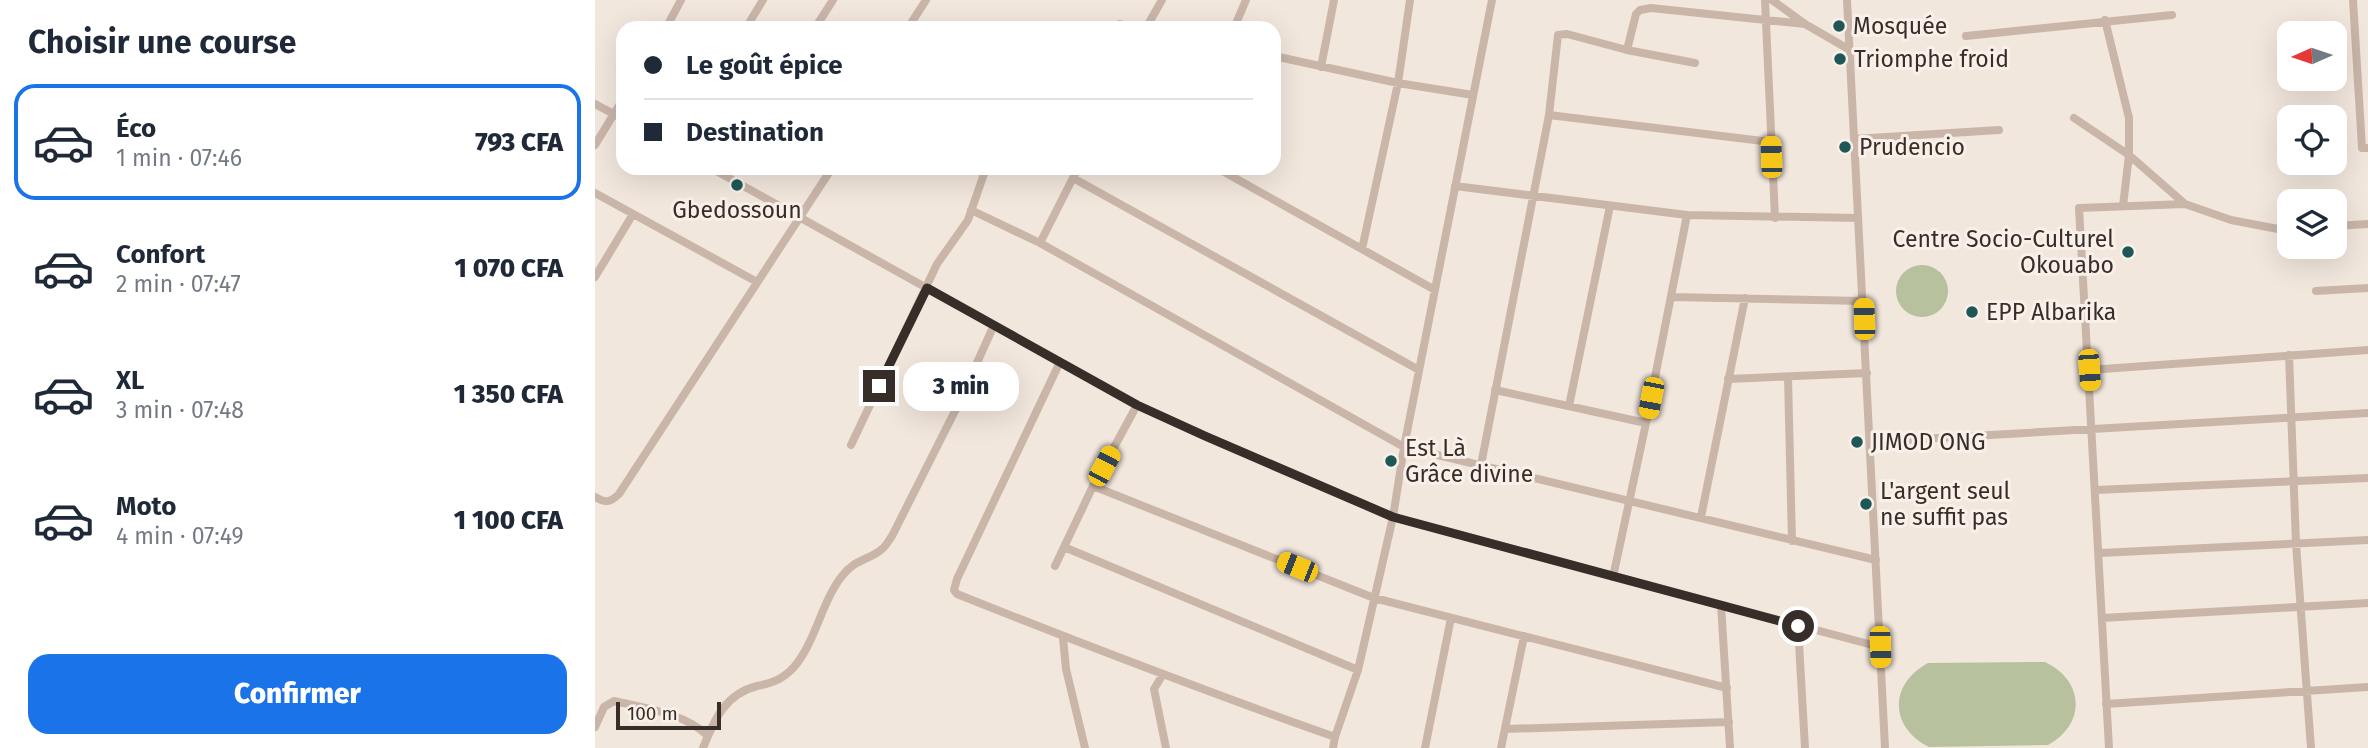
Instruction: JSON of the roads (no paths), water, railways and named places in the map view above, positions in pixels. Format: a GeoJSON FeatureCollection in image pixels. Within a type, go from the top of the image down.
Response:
{"type":"FeatureCollection","features":[{"type":"Feature","properties":{"kind":"street"},"geometry":{"type":"LineString","coordinates":[[670,21],[681,0]]}},
{"type":"Feature","properties":{"kind":"street"},"geometry":{"type":"LineString","coordinates":[[750,21],[763,0]]}},
{"type":"Feature","properties":{"kind":"street"},"geometry":{"type":"LineString","coordinates":[[820,21],[833,0]]}},
{"type":"Feature","properties":{"kind":"street"},"geometry":{"type":"LineString","coordinates":[[912,21],[926,0]]}},
{"type":"Feature","properties":{"kind":"street"},"geometry":{"type":"LineString","coordinates":[[1150,21],[1162,0]]}},
{"type":"Feature","properties":{"kind":"street"},"geometry":{"type":"LineString","coordinates":[[1237,21],[1246,0]]}},
{"type":"Feature","properties":{"kind":"street"},"geometry":{"type":"LineString","coordinates":[[1321,66],[1334,0]]}},
{"type":"Feature","properties":{"kind":"street"},"geometry":{"type":"LineString","coordinates":[[1362,249],[1398,83],[1410,0]]}},
{"type":"Feature","properties":{"kind":"street"},"geometry":{"type":"LineString","coordinates":[[1333,748],[1359,670],[1393,517],[1404,447],[1492,0]]}},
{"type":"Feature","properties":{"kind":"street"},"geometry":{"type":"LineString","coordinates":[[1765,0],[1775,218]]}},
{"type":"Feature","properties":{"kind":"street"},"geometry":{"type":"LineString","coordinates":[[1772,0],[1805,24],[1850,50]]}},
{"type":"Feature","properties":{"kind":"street"},"geometry":{"type":"LineString","coordinates":[[1847,0],[1885,748]]}},
{"type":"Feature","properties":{"kind":"street"},"geometry":{"type":"LineString","coordinates":[[2353,0],[2362,148],[2368,148]]}},
{"type":"Feature","properties":{"kind":"street"},"geometry":{"type":"LineString","coordinates":[[1627,50],[1636,14],[1640,10],[1651,8],[1805,24]]}},
{"type":"Feature","properties":{"kind":"street"},"geometry":{"type":"LineString","coordinates":[[1966,36],[2172,15]]}},
{"type":"Feature","properties":{"kind":"street"},"geometry":{"type":"LineString","coordinates":[[2105,20],[2129,118],[2129,155],[2123,205]]}},
{"type":"Feature","properties":{"kind":"street"},"geometry":{"type":"LineString","coordinates":[[1481,465],[1549,115],[1558,35],[1566,34],[1627,50],[1695,63]]}},
{"type":"Feature","properties":{"kind":"street"},"geometry":{"type":"LineString","coordinates":[[1281,57],[1398,83],[1473,95]]}},
{"type":"Feature","properties":{"kind":"street"},"geometry":{"type":"LineString","coordinates":[[595,104],[616,116]]}},
{"type":"Feature","properties":{"kind":"street"},"geometry":{"type":"LineString","coordinates":[[595,145],[616,110]]}},
{"type":"Feature","properties":{"kind":"street"},"geometry":{"type":"LineString","coordinates":[[1549,115],[1771,142]]}},
{"type":"Feature","properties":{"kind":"street"},"geometry":{"type":"LineString","coordinates":[[2074,118],[2129,155],[2185,204]]}},
{"type":"Feature","properties":{"kind":"street"},"geometry":{"type":"LineString","coordinates":[[1854,139],[1999,130]]}},
{"type":"Feature","properties":{"kind":"street"},"geometry":{"type":"LineString","coordinates":[[724,175],[1137,405],[1393,517],[1880,647]]}},
{"type":"Feature","properties":{"kind":"street"},"geometry":{"type":"LineString","coordinates":[[595,497],[607,502],[619,494],[827,175]]}},
{"type":"Feature","properties":{"kind":"street"},"geometry":{"type":"LineString","coordinates":[[851,445],[937,264],[968,220],[984,175]]}},
{"type":"Feature","properties":{"kind":"street"},"geometry":{"type":"LineString","coordinates":[[1040,243],[1074,175]]}},
{"type":"Feature","properties":{"kind":"street"},"geometry":{"type":"LineString","coordinates":[[1230,175],[1435,290]]}},
{"type":"Feature","properties":{"kind":"street"},"geometry":{"type":"LineString","coordinates":[[1073,178],[1419,370]]}},
{"type":"Feature","properties":{"kind":"street"},"geometry":{"type":"LineString","coordinates":[[1455,186],[1687,215],[1858,218]]}},
{"type":"Feature","properties":{"kind":"street"},"geometry":{"type":"LineString","coordinates":[[595,193],[757,282]]}},
{"type":"Feature","properties":{"kind":"street"},"geometry":{"type":"LineString","coordinates":[[2109,748],[2079,208],[2185,204],[2231,220],[2277,229]]}},
{"type":"Feature","properties":{"kind":"street"},"geometry":{"type":"LineString","coordinates":[[1569,406],[1610,206]]}},
{"type":"Feature","properties":{"kind":"street"},"geometry":{"type":"LineString","coordinates":[[971,210],[1040,243],[1404,447],[1876,560]]}},
{"type":"Feature","properties":{"kind":"street"},"geometry":{"type":"LineString","coordinates":[[595,277],[633,214]]}},
{"type":"Feature","properties":{"kind":"street"},"geometry":{"type":"LineString","coordinates":[[1613,577],[1687,215]]}},
{"type":"Feature","properties":{"kind":"street"},"geometry":{"type":"LineString","coordinates":[[2347,225],[2368,224]]}},
{"type":"Feature","properties":{"kind":"street"},"geometry":{"type":"LineString","coordinates":[[2316,291],[2368,288]]}},
{"type":"Feature","properties":{"kind":"street"},"geometry":{"type":"LineString","coordinates":[[1671,297],[1863,301]]}},
{"type":"Feature","properties":{"kind":"street"},"geometry":{"type":"LineString","coordinates":[[1702,517],[1745,298]]}},
{"type":"Feature","properties":{"kind":"street"},"geometry":{"type":"LineString","coordinates":[[703,748],[707,735],[730,699],[744,691],[771,685],[795,666],[835,585],[856,562],[882,549],[892,536],[995,325]]}},
{"type":"Feature","properties":{"kind":"street"},"geometry":{"type":"LineString","coordinates":[[2089,370],[2368,350]]}},
{"type":"Feature","properties":{"kind":"street"},"geometry":{"type":"LineString","coordinates":[[2289,355],[2299,607],[2311,748]]}},
{"type":"Feature","properties":{"kind":"street"},"geometry":{"type":"LineString","coordinates":[[1060,362],[954,590],[957,594],[1063,638],[1335,737]]}},
{"type":"Feature","properties":{"kind":"street"},"geometry":{"type":"LineString","coordinates":[[1728,379],[1867,373]]}},
{"type":"Feature","properties":{"kind":"street"},"geometry":{"type":"LineString","coordinates":[[1788,377],[1792,541]]}},
{"type":"Feature","properties":{"kind":"street"},"geometry":{"type":"LineString","coordinates":[[1495,390],[1646,424]]}},
{"type":"Feature","properties":{"kind":"street"},"geometry":{"type":"LineString","coordinates":[[1055,566],[1093,486],[1137,405]]}},
{"type":"Feature","properties":{"kind":"street"},"geometry":{"type":"LineString","coordinates":[[1870,442],[2368,413]]}},
{"type":"Feature","properties":{"kind":"street"},"geometry":{"type":"LineString","coordinates":[[2096,490],[2368,478]]}},
{"type":"Feature","properties":{"kind":"street"},"geometry":{"type":"LineString","coordinates":[[1093,486],[1374,598],[1727,688]]}},
{"type":"Feature","properties":{"kind":"street"},"geometry":{"type":"LineString","coordinates":[[2100,553],[2368,540]]}},
{"type":"Feature","properties":{"kind":"street"},"geometry":{"type":"LineString","coordinates":[[1064,547],[1359,670]]}},
{"type":"Feature","properties":{"kind":"street"},"geometry":{"type":"LineString","coordinates":[[2102,618],[2368,603]]}},
{"type":"Feature","properties":{"kind":"street"},"geometry":{"type":"LineString","coordinates":[[1721,606],[1730,748]]}},
{"type":"Feature","properties":{"kind":"street"},"geometry":{"type":"LineString","coordinates":[[1425,748],[1451,618]]}},
{"type":"Feature","properties":{"kind":"street"},"geometry":{"type":"LineString","coordinates":[[1798,626],[1805,748]]}},
{"type":"Feature","properties":{"kind":"street"},"geometry":{"type":"LineString","coordinates":[[1500,748],[1524,636]]}},
{"type":"Feature","properties":{"kind":"street"},"geometry":{"type":"LineString","coordinates":[[1063,638],[1066,669],[1084,748]]}},
{"type":"Feature","properties":{"kind":"street"},"geometry":{"type":"LineString","coordinates":[[1162,676],[1154,689],[1166,748]]}},
{"type":"Feature","properties":{"kind":"street"},"geometry":{"type":"LineString","coordinates":[[2106,704],[2368,687]]}},
{"type":"Feature","properties":{"kind":"street"},"geometry":{"type":"LineString","coordinates":[[595,727],[604,707],[614,701],[659,712],[698,727],[707,735]]}},
{"type":"Feature","properties":{"kind":"street"},"geometry":{"type":"LineString","coordinates":[[1505,729],[1729,722]]}},
{"type":"Feature","properties":{"kind":"place","name":"Mosquée"},"geometry":{"type":"Point","coordinates":[1839,26]}},
{"type":"Feature","properties":{"kind":"place","name":"Triomphe froid"},"geometry":{"type":"Point","coordinates":[1840,59]}},
{"type":"Feature","properties":{"kind":"place","name":"Prudencio"},"geometry":{"type":"Point","coordinates":[1845,147]}},
{"type":"Feature","properties":{"kind":"place","name":"Gbedossoun"},"geometry":{"type":"Point","coordinates":[737,185]}},
{"type":"Feature","properties":{"kind":"place","name":"Centre Socio-Culturel Okouabo"},"geometry":{"type":"Point","coordinates":[2128,252]}},
{"type":"Feature","properties":{"kind":"place","name":"EPP Albarika"},"geometry":{"type":"Point","coordinates":[1972,312]}},
{"type":"Feature","properties":{"kind":"place","name":"JIMOD ONG"},"geometry":{"type":"Point","coordinates":[1857,442]}},
{"type":"Feature","properties":{"kind":"place","name":"Est Là Grâce divine"},"geometry":{"type":"Point","coordinates":[1391,461]}},
{"type":"Feature","properties":{"kind":"place","name":"L'argent seul ne suffit pas"},"geometry":{"type":"Point","coordinates":[1866,504]}}]}
